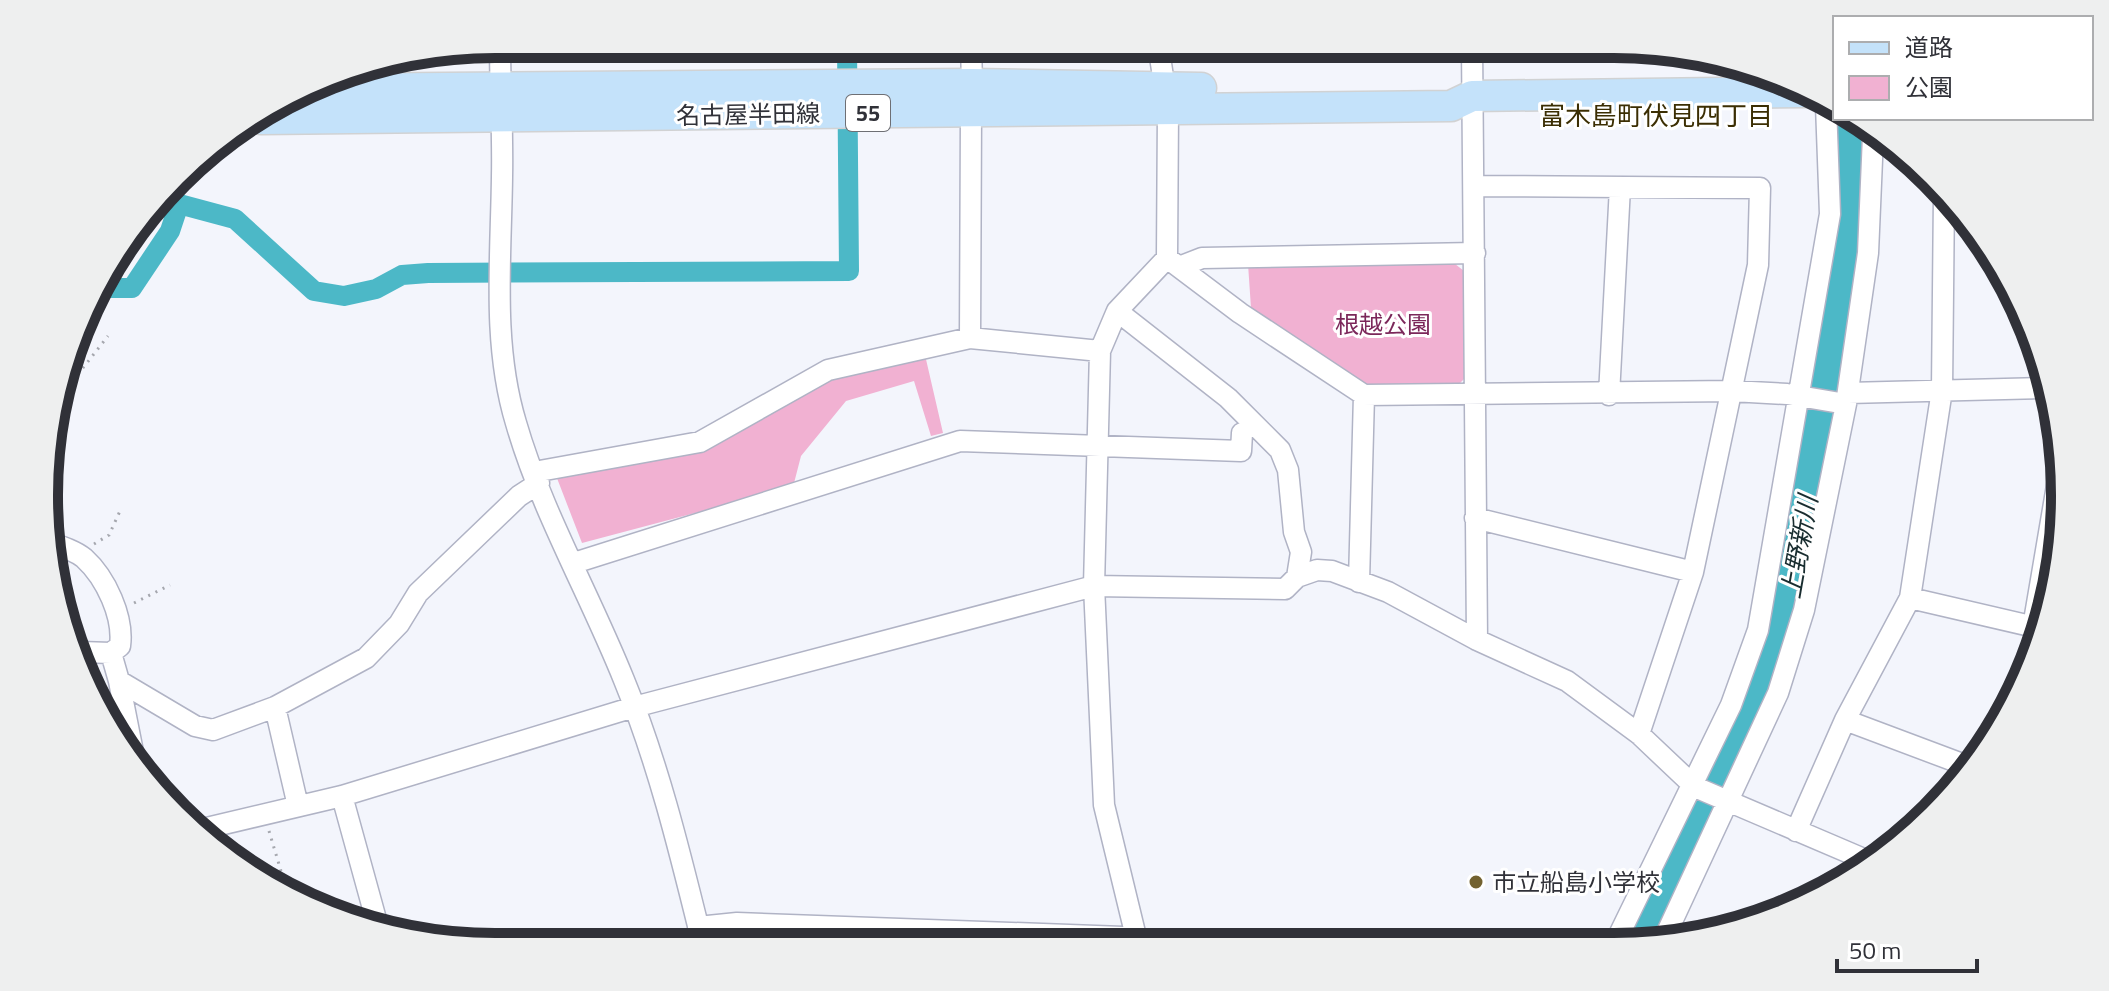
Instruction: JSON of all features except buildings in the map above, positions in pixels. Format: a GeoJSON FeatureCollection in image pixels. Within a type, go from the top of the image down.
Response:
{"type":"FeatureCollection","features":[{"type":"Feature","properties":{"kind":"main road","name":"名古屋半田線"},"geometry":{"type":"LineString","coordinates":[[275,118],[502,102],[1167,99],[1450,86],[1472,96],[1784,92]]}},
{"type":"Feature","properties":{"kind":"main road","name":"名古屋半田線"},"geometry":{"type":"LineString","coordinates":[[330,90],[502,102]]}},
{"type":"Feature","properties":{"kind":"street"},"geometry":{"type":"LineString","coordinates":[[500,58],[500,317],[505,378],[516,424],[536,478],[634,707],[673,829],[699,933]]}},
{"type":"Feature","properties":{"kind":"street"},"geometry":{"type":"LineString","coordinates":[[970,338],[971,58]]}},
{"type":"Feature","properties":{"kind":"street"},"geometry":{"type":"LineString","coordinates":[[1160,58],[1167,99],[1173,262]]}},
{"type":"Feature","properties":{"kind":"street"},"geometry":{"type":"LineString","coordinates":[[1472,58],[1477,640]]}},
{"type":"Feature","properties":{"kind":"street"},"geometry":{"type":"LineString","coordinates":[[1620,933],[1731,705],[1758,630],[1801,398],[1830,214],[1826,114]]}},
{"type":"Feature","properties":{"kind":"street"},"geometry":{"type":"LineString","coordinates":[[1668,929],[1778,693],[1804,610],[1868,253],[1873,143]]}},
{"type":"Feature","properties":{"kind":"street"},"geometry":{"type":"LineString","coordinates":[[1475,186],[1760,188],[1758,265],[1693,572],[1639,734]]}},
{"type":"Feature","properties":{"kind":"street"},"geometry":{"type":"LineString","coordinates":[[1609,395],[1620,187]]}},
{"type":"Feature","properties":{"kind":"street"},"geometry":{"type":"LineString","coordinates":[[1796,831],[1845,720],[1910,598],[1942,390],[1944,209]]}},
{"type":"Feature","properties":{"kind":"street"},"geometry":{"type":"LineString","coordinates":[[1136,933],[1104,805],[1094,586],[1100,351],[1117,311],[1173,262],[1202,258],[1475,253]]}},
{"type":"Feature","properties":{"kind":"street"},"geometry":{"type":"LineString","coordinates":[[1173,262],[1240,313],[1364,395],[1609,395],[1732,391],[1843,400],[1942,390],[2038,388]]}},
{"type":"Feature","properties":{"kind":"street"},"geometry":{"type":"LineString","coordinates":[[1117,311],[1228,398],[1280,450],[1288,470],[1294,532],[1301,552],[1297,577]]}},
{"type":"Feature","properties":{"kind":"street"},"geometry":{"type":"LineString","coordinates":[[119,681],[195,726],[213,730],[275,707],[366,658],[399,624],[418,593],[536,478],[700,442],[828,370],[970,338],[1100,351]]}},
{"type":"Feature","properties":{"kind":"street"},"geometry":{"type":"LineString","coordinates":[[1359,582],[1364,395]]}},
{"type":"Feature","properties":{"kind":"street"},"geometry":{"type":"LineString","coordinates":[[574,563],[960,441],[1241,451],[1242,433]]}},
{"type":"Feature","properties":{"kind":"street"},"geometry":{"type":"LineString","coordinates":[[1475,518],[1693,572]]}},
{"type":"Feature","properties":{"kind":"street"},"geometry":{"type":"LineString","coordinates":[[61,547],[80,555],[118,613],[120,646],[111,653],[87,652]]}},
{"type":"Feature","properties":{"kind":"street"},"geometry":{"type":"LineString","coordinates":[[211,827],[342,796],[634,707],[1094,586],[1285,589],[1297,577],[1332,571],[1388,592],[1477,640],[1567,681],[1639,734],[1693,785],[1725,802],[1859,857]]}},
{"type":"Feature","properties":{"kind":"street"},"geometry":{"type":"LineString","coordinates":[[1910,598],[2030,630]]}},
{"type":"Feature","properties":{"kind":"street"},"geometry":{"type":"LineString","coordinates":[[111,653],[130,735]]}},
{"type":"Feature","properties":{"kind":"street"},"geometry":{"type":"LineString","coordinates":[[275,707],[298,806]]}},
{"type":"Feature","properties":{"kind":"street"},"geometry":{"type":"LineString","coordinates":[[1845,720],[1960,763]]}},
{"type":"Feature","properties":{"kind":"street"},"geometry":{"type":"LineString","coordinates":[[342,796],[375,916]]}},
{"type":"Feature","properties":{"kind":"street"},"geometry":{"type":"LineString","coordinates":[[711,933],[737,923],[1013,933]]}},
{"type":"Feature","properties":{"kind":"path"},"geometry":{"type":"LineString","coordinates":[[75,375],[108,336]]}},
{"type":"Feature","properties":{"kind":"path"},"geometry":{"type":"LineString","coordinates":[[80,555],[82,550],[109,535],[120,511]]}},
{"type":"Feature","properties":{"kind":"path"},"geometry":{"type":"LineString","coordinates":[[118,613],[170,585]]}},
{"type":"Feature","properties":{"kind":"path"},"geometry":{"type":"LineString","coordinates":[[265,814],[286,879]]}},
{"type":"Feature","properties":{"kind":"green space","name":"根越公園"},"geometry":{"type":"Polygon","coordinates":[[[1450,260],[1464,271],[1465,378],[1458,385],[1364,386],[1251,308],[1248,264],[1450,260]]]}},
{"type":"Feature","properties":{"kind":"green space"},"geometry":{"type":"Polygon","coordinates":[[[925,355],[943,433],[931,436],[914,381],[846,401],[801,456],[793,487],[582,543],[555,473],[701,447],[834,375],[925,355]]]}},
{"type":"Feature","properties":{"kind":"waterway"},"geometry":{"type":"LineString","coordinates":[[111,288],[132,288],[170,231],[179,204],[235,219],[314,291],[344,296],[376,289],[402,275],[428,273],[849,271],[847,58]]}},
{"type":"Feature","properties":{"kind":"waterway","name":"上野新川"},"geometry":{"type":"LineString","coordinates":[[1642,932],[1764,676],[1787,617],[1842,294],[1852,191],[1849,127]]}},
{"type":"Feature","properties":{"kind":"place","name":"市立船島小学校"},"geometry":{"type":"Point","coordinates":[1476,882]}},
{"type":"Feature","properties":{"kind":"district","name":"富木島町伏見四丁目"},"geometry":{"type":"Point","coordinates":[1656,115]}}]}
